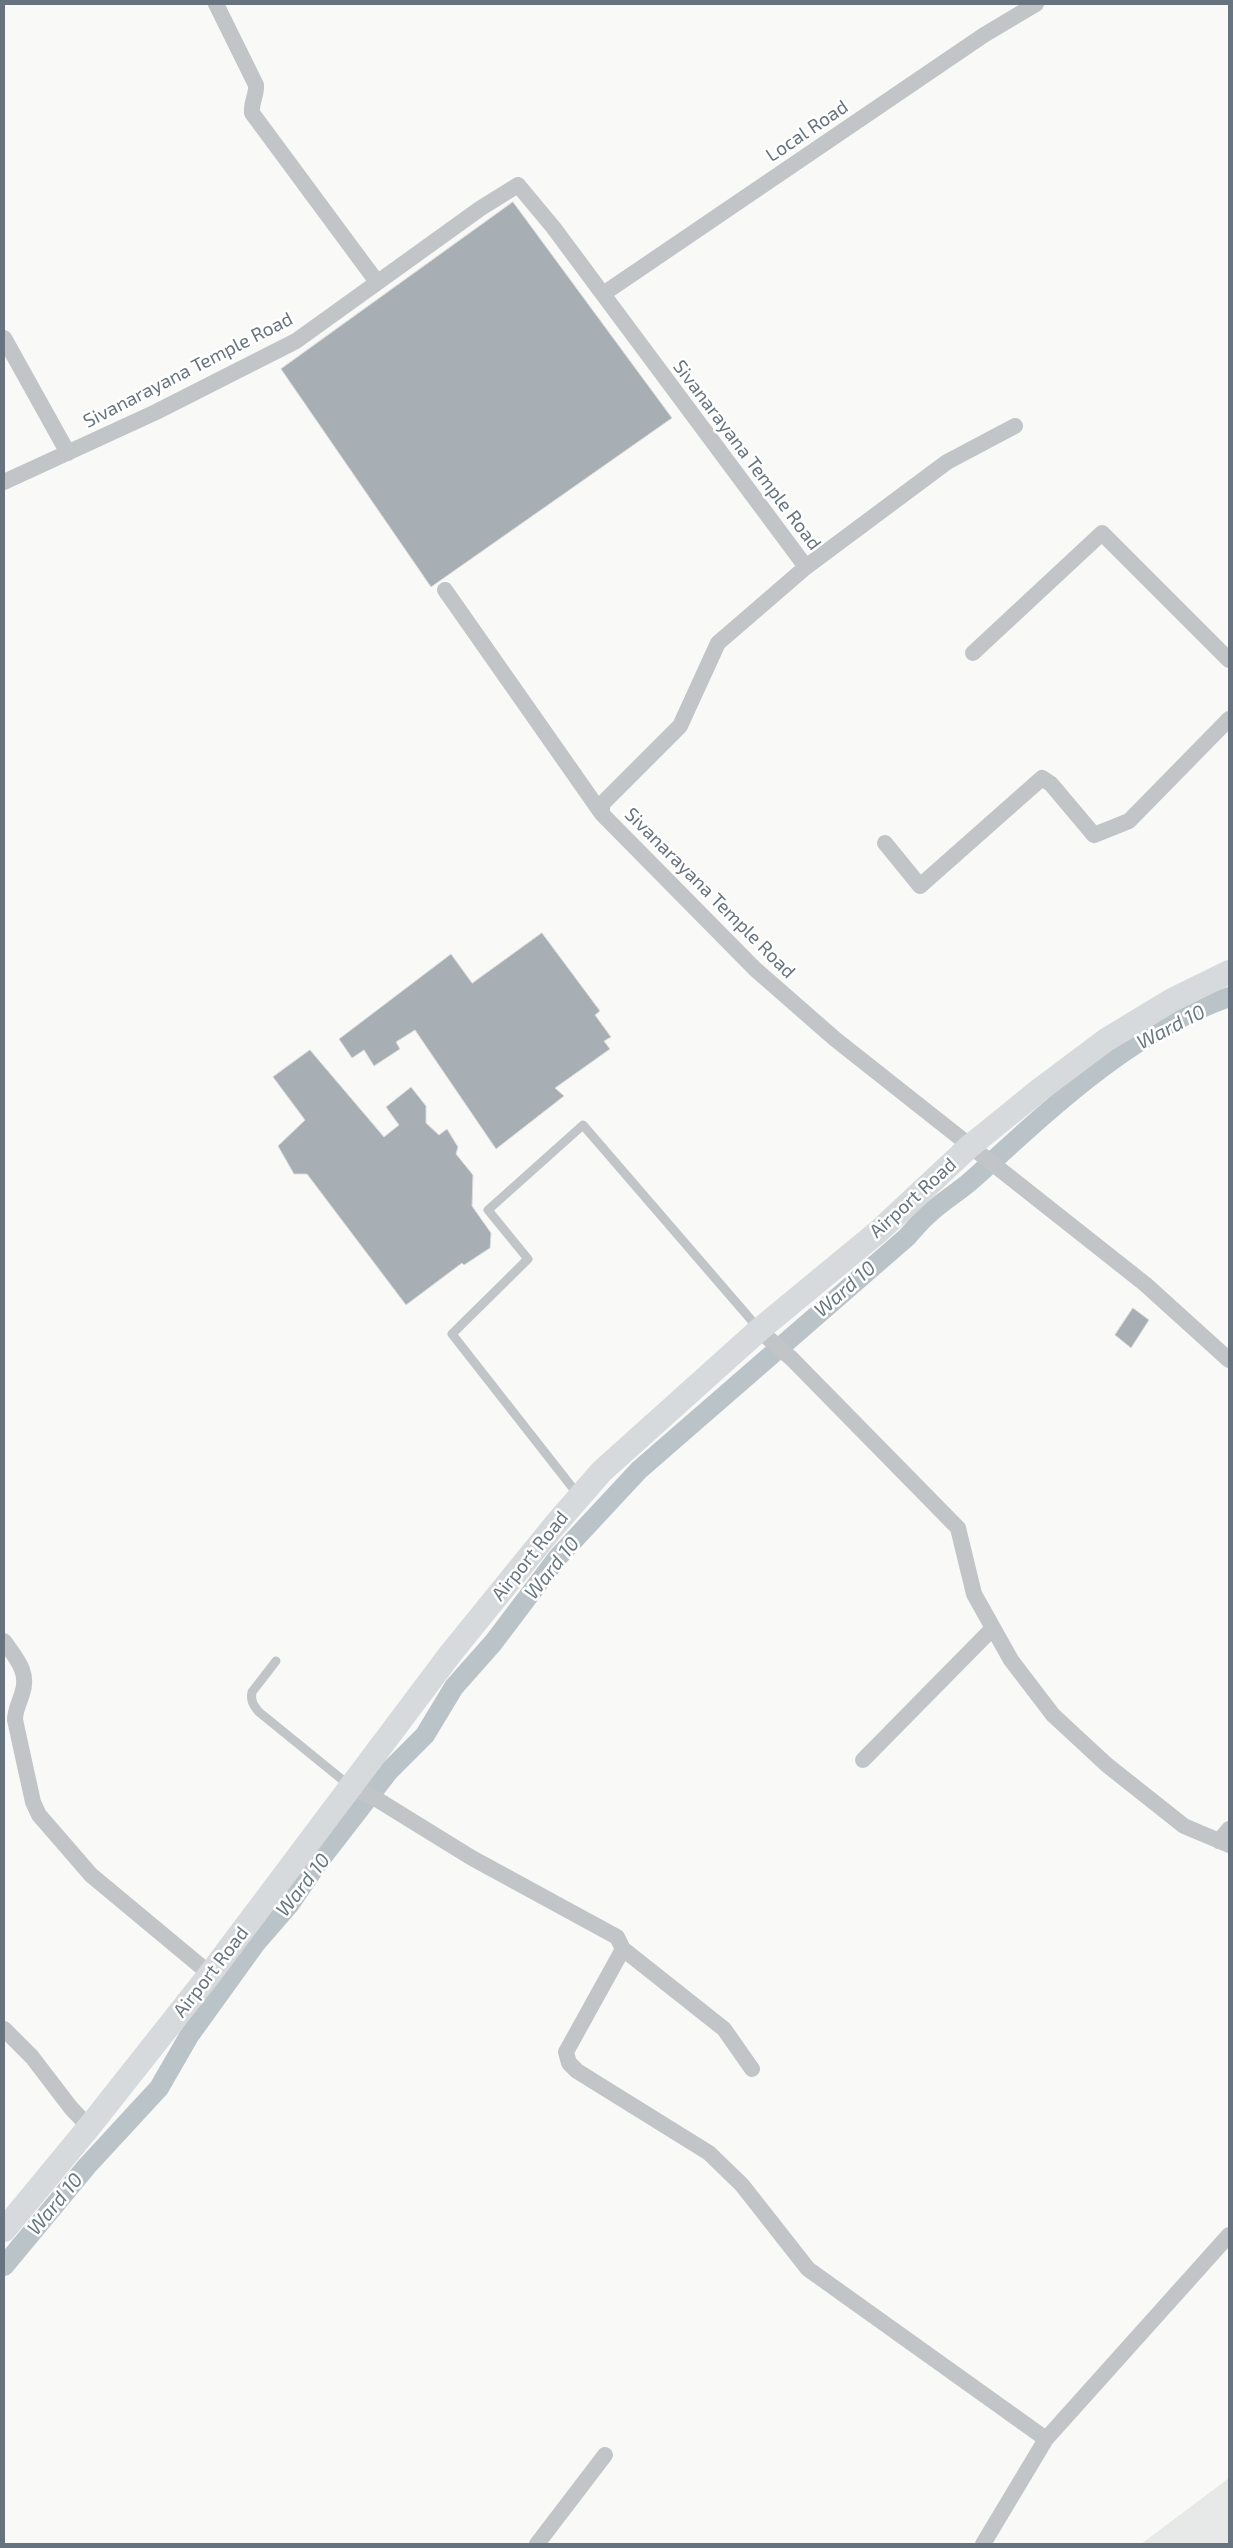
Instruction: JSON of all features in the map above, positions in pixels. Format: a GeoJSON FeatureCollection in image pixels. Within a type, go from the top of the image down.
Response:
{"type":"FeatureCollection","features":[{"type":"Feature","properties":{"kind":"main road","name":"Airport Road"},"geometry":{"type":"LineString","coordinates":[[4,2230],[89,2127],[210,1974],[451,1653],[554,1526],[602,1471],[878,1231],[1106,1040],[1172,1000],[1229,972]]}},
{"type":"Feature","properties":{"kind":"street"},"geometry":{"type":"LineString","coordinates":[[216,4],[256,85],[257,91],[251,103],[252,112],[377,282]]}},
{"type":"Feature","properties":{"kind":"street","name":"Local Road"},"geometry":{"type":"LineString","coordinates":[[603,294],[984,35],[1036,4]]}},
{"type":"Feature","properties":{"kind":"street","name":"Sivanarayana Temple Road"},"geometry":{"type":"LineString","coordinates":[[4,482],[156,412],[296,341],[481,208],[518,185],[603,294],[806,566],[718,643],[680,726],[602,804],[602,814],[754,969],[835,1038],[974,1151],[999,1168],[1145,1284],[1229,1360]]}},
{"type":"Feature","properties":{"kind":"street"},"geometry":{"type":"LineString","coordinates":[[4,338],[68,453]]}},
{"type":"Feature","properties":{"kind":"street"},"geometry":{"type":"LineString","coordinates":[[806,566],[947,462],[1015,426]]}},
{"type":"Feature","properties":{"kind":"street"},"geometry":{"type":"LineString","coordinates":[[973,653],[1102,533],[1229,660]]}},
{"type":"Feature","properties":{"kind":"street"},"geometry":{"type":"LineString","coordinates":[[445,590],[602,814]]}},
{"type":"Feature","properties":{"kind":"street"},"geometry":{"type":"LineString","coordinates":[[884,842],[920,886],[1042,778],[1052,784],[1094,835],[1129,821],[1227,725]]}},
{"type":"Feature","properties":{"kind":"street"},"geometry":{"type":"LineString","coordinates":[[762,1332],[792,1359],[958,1528],[974,1594],[1012,1660],[1053,1715],[1107,1765],[1184,1826],[1226,1839]]}},
{"type":"Feature","properties":{"kind":"street"},"geometry":{"type":"LineString","coordinates":[[863,1760],[993,1628]]}},
{"type":"Feature","properties":{"kind":"street"},"geometry":{"type":"LineString","coordinates":[[4,1640],[23,1668],[25,1678],[23,1693],[15,1710],[15,1720],[34,1802],[39,1815],[91,1876],[210,1974]]}},
{"type":"Feature","properties":{"kind":"street"},"geometry":{"type":"LineString","coordinates":[[352,1787],[378,1800],[472,1858],[617,1937],[623,1950],[724,2029],[752,2070]]}},
{"type":"Feature","properties":{"kind":"street"},"geometry":{"type":"LineString","coordinates":[[623,1950],[566,2052],[569,2063],[577,2071],[709,2153],[742,2185],[808,2269],[1046,2438]]}},
{"type":"Feature","properties":{"kind":"street"},"geometry":{"type":"LineString","coordinates":[[4,2029],[32,2057],[66,2102],[89,2127]]}},
{"type":"Feature","properties":{"kind":"street"},"geometry":{"type":"LineString","coordinates":[[983,2544],[1046,2438],[1229,2235]]}},
{"type":"Feature","properties":{"kind":"street"},"geometry":{"type":"LineString","coordinates":[[539,2544],[605,2455]]}},
{"type":"Feature","properties":{"kind":"lane"},"geometry":{"type":"LineString","coordinates":[[580,1497],[452,1334],[528,1259],[488,1210],[583,1125],[762,1332]]}},
{"type":"Feature","properties":{"kind":"lane"},"geometry":{"type":"LineString","coordinates":[[276,1661],[252,1692],[250,1697],[253,1704],[259,1712],[352,1787]]}},
{"type":"Feature","properties":{"kind":"shaded area"},"geometry":{"type":"Polygon","coordinates":[[[1229,2478],[1229,2544],[1141,2544],[1229,2478]]]}},
{"type":"Feature","properties":{"kind":"building"},"geometry":{"type":"Polygon","coordinates":[[[513,202],[672,418],[431,587],[281,369],[513,202]]]}},
{"type":"Feature","properties":{"kind":"building"},"geometry":{"type":"Polygon","coordinates":[[[542,933],[600,1011],[595,1015],[611,1037],[604,1041],[610,1049],[555,1088],[564,1096],[496,1149],[415,1030],[396,1042],[400,1049],[374,1066],[364,1050],[352,1058],[339,1039],[451,954],[472,983],[542,933]]]}},
{"type":"Feature","properties":{"kind":"building"},"geometry":{"type":"Polygon","coordinates":[[[310,1050],[384,1137],[399,1125],[386,1107],[411,1087],[426,1106],[426,1123],[439,1135],[447,1129],[458,1147],[456,1154],[473,1175],[472,1206],[491,1233],[490,1248],[464,1265],[462,1263],[406,1305],[307,1174],[294,1174],[278,1146],[305,1120],[273,1077],[310,1050]]]}},
{"type":"Feature","properties":{"kind":"building"},"geometry":{"type":"Polygon","coordinates":[[[1133,1308],[1149,1320],[1131,1348],[1115,1335],[1133,1308]]]}},
{"type":"Feature","properties":{"kind":"waterway","name":"Ward 10"},"geometry":{"type":"LineString","coordinates":[[4,2266],[87,2166],[159,2088],[189,2036],[256,1943],[289,1905],[317,1864],[389,1771],[425,1735],[454,1687],[493,1643],[558,1557],[639,1470],[907,1237],[941,1203],[968,1183],[1031,1126],[1092,1075],[1158,1030],[1192,1012],[1229,997]]}}]}
